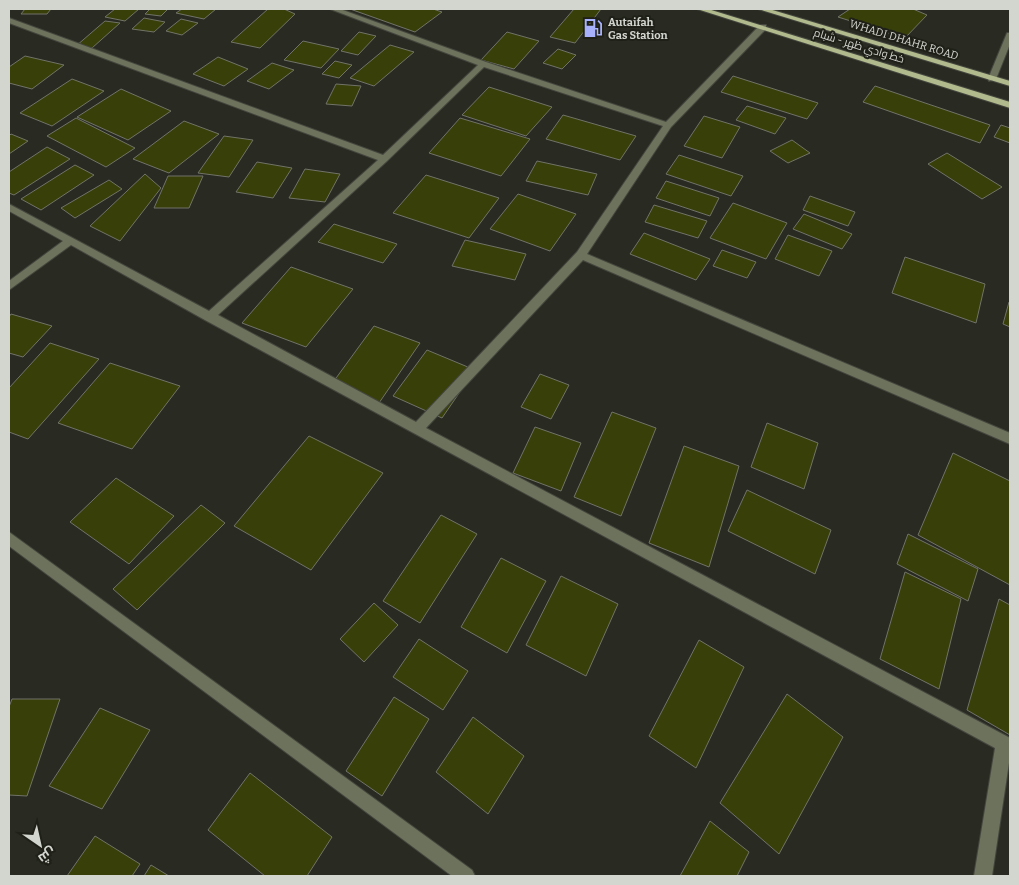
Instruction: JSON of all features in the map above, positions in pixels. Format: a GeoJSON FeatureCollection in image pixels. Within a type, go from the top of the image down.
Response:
{"type":"FeatureCollection","features":[{"type":"Feature","properties":{"kind":"main road","name":"خط وادي ظهر - شبام"},"geometry":{"type":"LineString","coordinates":[[701,9],[1010,105]]}},
{"type":"Feature","properties":{"kind":"main road","name":"WHADI DHAHR ROAD"},"geometry":{"type":"LineString","coordinates":[[762,9],[1010,84]]}},
{"type":"Feature","properties":{"kind":"street"},"geometry":{"type":"LineString","coordinates":[[334,9],[483,64],[668,125]]}},
{"type":"Feature","properties":{"kind":"street"},"geometry":{"type":"LineString","coordinates":[[9,20],[384,159]]}},
{"type":"Feature","properties":{"kind":"street"},"geometry":{"type":"LineString","coordinates":[[417,429],[581,255],[668,125],[763,27]]}},
{"type":"Feature","properties":{"kind":"street"},"geometry":{"type":"LineString","coordinates":[[992,79],[1010,35]]}},
{"type":"Feature","properties":{"kind":"street"},"geometry":{"type":"LineString","coordinates":[[209,317],[384,159],[483,64]]}},
{"type":"Feature","properties":{"kind":"street"},"geometry":{"type":"LineString","coordinates":[[9,208],[1007,746],[982,876]]}},
{"type":"Feature","properties":{"kind":"street"},"geometry":{"type":"LineString","coordinates":[[9,286],[70,241]]}},
{"type":"Feature","properties":{"kind":"street"},"geometry":{"type":"LineString","coordinates":[[581,255],[1010,439]]}},
{"type":"Feature","properties":{"kind":"street"},"geometry":{"type":"LineString","coordinates":[[9,538],[466,876]]}},
{"type":"Feature","properties":{"kind":"building"},"geometry":{"type":"Polygon","coordinates":[[[25,9],[51,9],[47,14],[21,14],[25,9]]]}},
{"type":"Feature","properties":{"kind":"building"},"geometry":{"type":"Polygon","coordinates":[[[115,9],[139,9],[125,21],[105,17],[115,9]]]}},
{"type":"Feature","properties":{"kind":"building"},"geometry":{"type":"Polygon","coordinates":[[[150,9],[168,9],[161,16],[145,14],[150,9]]]}},
{"type":"Feature","properties":{"kind":"building"},"geometry":{"type":"Polygon","coordinates":[[[182,9],[216,9],[204,19],[176,13],[182,9]]]}},
{"type":"Feature","properties":{"kind":"building"},"geometry":{"type":"Polygon","coordinates":[[[268,9],[284,9],[295,14],[260,48],[231,42],[268,9]]]}},
{"type":"Feature","properties":{"kind":"building"},"geometry":{"type":"Polygon","coordinates":[[[350,9],[433,9],[442,12],[415,32],[350,9]]]}},
{"type":"Feature","properties":{"kind":"building"},"geometry":{"type":"Polygon","coordinates":[[[574,9],[601,9],[575,43],[550,37],[574,9]]]}},
{"type":"Feature","properties":{"kind":"building"},"geometry":{"type":"Polygon","coordinates":[[[850,9],[913,9],[927,15],[905,38],[838,17],[850,9]]]}},
{"type":"Feature","properties":{"kind":"building"},"geometry":{"type":"Polygon","coordinates":[[[144,18],[165,22],[154,32],[132,29],[144,18]]]}},
{"type":"Feature","properties":{"kind":"building"},"geometry":{"type":"Polygon","coordinates":[[[181,19],[198,23],[182,35],[166,31],[181,19]]]}},
{"type":"Feature","properties":{"kind":"building"},"geometry":{"type":"Polygon","coordinates":[[[105,21],[120,23],[92,48],[76,46],[105,21]]]}},
{"type":"Feature","properties":{"kind":"building"},"geometry":{"type":"Polygon","coordinates":[[[359,32],[376,36],[358,55],[341,51],[359,32]]]}},
{"type":"Feature","properties":{"kind":"building"},"geometry":{"type":"Polygon","coordinates":[[[507,32],[539,41],[514,69],[481,60],[507,32]]]}},
{"type":"Feature","properties":{"kind":"building"},"geometry":{"type":"Polygon","coordinates":[[[303,41],[339,49],[321,68],[284,60],[303,41]]]}},
{"type":"Feature","properties":{"kind":"building"},"geometry":{"type":"Polygon","coordinates":[[[390,45],[414,52],[374,86],[350,78],[390,45]]]}},
{"type":"Feature","properties":{"kind":"building"},"geometry":{"type":"Polygon","coordinates":[[[558,49],[576,55],[562,69],[543,63],[558,49]]]}},
{"type":"Feature","properties":{"kind":"building"},"geometry":{"type":"Polygon","coordinates":[[[25,56],[64,65],[32,89],[9,83],[9,67],[25,56]]]}},
{"type":"Feature","properties":{"kind":"building"},"geometry":{"type":"Polygon","coordinates":[[[218,57],[248,69],[224,86],[193,74],[218,57]]]}},
{"type":"Feature","properties":{"kind":"building"},"geometry":{"type":"Polygon","coordinates":[[[335,61],[352,65],[339,78],[322,74],[335,61]]]}},
{"type":"Feature","properties":{"kind":"building"},"geometry":{"type":"Polygon","coordinates":[[[272,63],[294,70],[269,89],[247,81],[272,63]]]}},
{"type":"Feature","properties":{"kind":"building"},"geometry":{"type":"Polygon","coordinates":[[[733,76],[818,103],[807,119],[721,92],[733,76]]]}},
{"type":"Feature","properties":{"kind":"building"},"geometry":{"type":"Polygon","coordinates":[[[72,79],[104,91],[52,126],[20,113],[72,79]]]}},
{"type":"Feature","properties":{"kind":"building"},"geometry":{"type":"Polygon","coordinates":[[[336,84],[361,86],[352,106],[326,104],[336,84]]]}},
{"type":"Feature","properties":{"kind":"building"},"geometry":{"type":"Polygon","coordinates":[[[875,86],[990,125],[980,143],[863,102],[875,86]]]}},
{"type":"Feature","properties":{"kind":"building"},"geometry":{"type":"Polygon","coordinates":[[[489,87],[552,107],[526,136],[462,115],[489,87]]]}},
{"type":"Feature","properties":{"kind":"building"},"geometry":{"type":"Polygon","coordinates":[[[121,89],[171,111],[128,140],[77,117],[121,89]]]}},
{"type":"Feature","properties":{"kind":"building"},"geometry":{"type":"Polygon","coordinates":[[[747,106],[786,118],[775,134],[736,120],[747,106]]]}},
{"type":"Feature","properties":{"kind":"building"},"geometry":{"type":"Polygon","coordinates":[[[563,115],[636,136],[620,160],[546,139],[563,115]]]}},
{"type":"Feature","properties":{"kind":"building"},"geometry":{"type":"Polygon","coordinates":[[[704,116],[740,127],[722,158],[684,146],[704,116]]]}},
{"type":"Feature","properties":{"kind":"building"},"geometry":{"type":"Polygon","coordinates":[[[76,118],[135,148],[106,167],[47,136],[76,118]]]}},
{"type":"Feature","properties":{"kind":"building"},"geometry":{"type":"Polygon","coordinates":[[[460,118],[530,139],[501,176],[429,153],[460,118]]]}},
{"type":"Feature","properties":{"kind":"building"},"geometry":{"type":"Polygon","coordinates":[[[184,121],[219,134],[169,173],[133,159],[184,121]]]}},
{"type":"Feature","properties":{"kind":"building"},"geometry":{"type":"Polygon","coordinates":[[[1001,125],[1010,128],[1010,143],[994,137],[1001,125]]]}},
{"type":"Feature","properties":{"kind":"building"},"geometry":{"type":"Polygon","coordinates":[[[11,134],[28,141],[9,154],[9,136],[11,134]]]}},
{"type":"Feature","properties":{"kind":"building"},"geometry":{"type":"Polygon","coordinates":[[[224,136],[253,140],[229,177],[198,173],[224,136]]]}},
{"type":"Feature","properties":{"kind":"building"},"geometry":{"type":"Polygon","coordinates":[[[792,140],[810,153],[788,163],[770,151],[792,140]]]}},
{"type":"Feature","properties":{"kind":"building"},"geometry":{"type":"Polygon","coordinates":[[[47,147],[70,159],[14,195],[9,193],[9,172],[47,147]]]}},
{"type":"Feature","properties":{"kind":"building"},"geometry":{"type":"Polygon","coordinates":[[[947,153],[1002,187],[982,199],[928,164],[947,153]]]}},
{"type":"Feature","properties":{"kind":"building"},"geometry":{"type":"Polygon","coordinates":[[[679,155],[743,176],[731,196],[666,174],[679,155]]]}},
{"type":"Feature","properties":{"kind":"building"},"geometry":{"type":"Polygon","coordinates":[[[537,161],[597,174],[588,195],[526,181],[537,161]]]}},
{"type":"Feature","properties":{"kind":"building"},"geometry":{"type":"Polygon","coordinates":[[[257,162],[292,168],[273,198],[236,192],[257,162]]]}},
{"type":"Feature","properties":{"kind":"building"},"geometry":{"type":"Polygon","coordinates":[[[75,165],[94,175],[41,210],[21,199],[75,165]]]}},
{"type":"Feature","properties":{"kind":"building"},"geometry":{"type":"Polygon","coordinates":[[[305,169],[340,174],[325,202],[289,198],[305,169]]]}},
{"type":"Feature","properties":{"kind":"building"},"geometry":{"type":"Polygon","coordinates":[[[145,174],[161,188],[120,241],[90,226],[145,174]]]}},
{"type":"Feature","properties":{"kind":"building"},"geometry":{"type":"Polygon","coordinates":[[[426,175],[499,198],[469,238],[393,213],[426,175]]]}},
{"type":"Feature","properties":{"kind":"building"},"geometry":{"type":"Polygon","coordinates":[[[168,176],[203,176],[189,208],[154,208],[168,176]]]}},
{"type":"Feature","properties":{"kind":"building"},"geometry":{"type":"Polygon","coordinates":[[[109,180],[122,189],[75,218],[61,208],[109,180]]]}},
{"type":"Feature","properties":{"kind":"building"},"geometry":{"type":"Polygon","coordinates":[[[666,181],[719,198],[710,216],[656,198],[666,181]]]}},
{"type":"Feature","properties":{"kind":"building"},"geometry":{"type":"Polygon","coordinates":[[[518,194],[576,214],[550,251],[490,229],[518,194]]]}},
{"type":"Feature","properties":{"kind":"building"},"geometry":{"type":"Polygon","coordinates":[[[810,196],[855,212],[848,226],[803,210],[810,196]]]}},
{"type":"Feature","properties":{"kind":"building"},"geometry":{"type":"Polygon","coordinates":[[[733,203],[787,223],[766,259],[710,238],[733,203]]]}},
{"type":"Feature","properties":{"kind":"building"},"geometry":{"type":"Polygon","coordinates":[[[654,205],[707,221],[698,238],[645,222],[654,205]]]}},
{"type":"Feature","properties":{"kind":"building"},"geometry":{"type":"Polygon","coordinates":[[[804,214],[852,234],[842,249],[793,229],[804,214]]]}},
{"type":"Feature","properties":{"kind":"building"},"geometry":{"type":"Polygon","coordinates":[[[334,224],[397,244],[383,263],[318,242],[334,224]]]}},
{"type":"Feature","properties":{"kind":"building"},"geometry":{"type":"Polygon","coordinates":[[[644,233],[710,259],[696,280],[630,254],[644,233]]]}},
{"type":"Feature","properties":{"kind":"building"},"geometry":{"type":"Polygon","coordinates":[[[788,235],[832,251],[819,276],[775,259],[788,235]]]}},
{"type":"Feature","properties":{"kind":"building"},"geometry":{"type":"Polygon","coordinates":[[[465,240],[526,254],[515,280],[452,266],[465,240]]]}},
{"type":"Feature","properties":{"kind":"building"},"geometry":{"type":"Polygon","coordinates":[[[722,250],[756,262],[747,278],[713,266],[722,250]]]}},
{"type":"Feature","properties":{"kind":"building"},"geometry":{"type":"Polygon","coordinates":[[[905,257],[985,284],[976,323],[892,293],[905,257]]]}},
{"type":"Feature","properties":{"kind":"building"},"geometry":{"type":"Polygon","coordinates":[[[291,267],[353,289],[306,347],[242,323],[291,267]]]}},
{"type":"Feature","properties":{"kind":"building"},"geometry":{"type":"Polygon","coordinates":[[[1010,303],[1010,327],[1003,324],[1010,303]]]}},
{"type":"Feature","properties":{"kind":"building"},"geometry":{"type":"Polygon","coordinates":[[[11,314],[52,326],[23,357],[9,353],[9,317],[11,314]]]}},
{"type":"Feature","properties":{"kind":"building"},"geometry":{"type":"Polygon","coordinates":[[[374,326],[420,343],[379,403],[331,385],[374,326]]]}},
{"type":"Feature","properties":{"kind":"building"},"geometry":{"type":"Polygon","coordinates":[[[50,343],[99,359],[28,439],[9,432],[9,388],[50,343]]]}},
{"type":"Feature","properties":{"kind":"building"},"geometry":{"type":"Polygon","coordinates":[[[427,350],[475,370],[442,418],[393,396],[427,350]]]}},
{"type":"Feature","properties":{"kind":"building"},"geometry":{"type":"Polygon","coordinates":[[[110,363],[180,386],[132,449],[58,423],[110,363]]]}},
{"type":"Feature","properties":{"kind":"building"},"geometry":{"type":"Polygon","coordinates":[[[540,374],[569,385],[551,419],[521,407],[540,374]]]}},
{"type":"Feature","properties":{"kind":"building"},"geometry":{"type":"Polygon","coordinates":[[[612,412],[656,428],[621,516],[574,497],[612,412]]]}},
{"type":"Feature","properties":{"kind":"building"},"geometry":{"type":"Polygon","coordinates":[[[767,423],[818,443],[804,489],[751,467],[767,423]]]}},
{"type":"Feature","properties":{"kind":"building"},"geometry":{"type":"Polygon","coordinates":[[[535,427],[581,443],[561,491],[513,473],[535,427]]]}},
{"type":"Feature","properties":{"kind":"building"},"geometry":{"type":"Polygon","coordinates":[[[309,436],[383,473],[311,570],[234,526],[309,436]]]}},
{"type":"Feature","properties":{"kind":"building"},"geometry":{"type":"Polygon","coordinates":[[[684,446],[739,466],[709,567],[649,543],[684,446]]]}},
{"type":"Feature","properties":{"kind":"building"},"geometry":{"type":"Polygon","coordinates":[[[953,453],[1010,481],[1010,585],[918,535],[953,453]]]}},
{"type":"Feature","properties":{"kind":"building"},"geometry":{"type":"Polygon","coordinates":[[[116,478],[174,516],[129,564],[70,522],[116,478]]]}},
{"type":"Feature","properties":{"kind":"building"},"geometry":{"type":"Polygon","coordinates":[[[747,490],[831,530],[815,574],[728,531],[747,490]]]}},
{"type":"Feature","properties":{"kind":"building"},"geometry":{"type":"Polygon","coordinates":[[[201,505],[225,523],[137,610],[113,589],[201,505]]]}},
{"type":"Feature","properties":{"kind":"building"},"geometry":{"type":"Polygon","coordinates":[[[441,515],[477,534],[420,623],[383,601],[441,515]]]}},
{"type":"Feature","properties":{"kind":"building"},"geometry":{"type":"Polygon","coordinates":[[[908,534],[978,569],[968,601],[897,564],[908,534]]]}},
{"type":"Feature","properties":{"kind":"building"},"geometry":{"type":"Polygon","coordinates":[[[501,558],[546,581],[507,653],[461,627],[501,558]]]}},
{"type":"Feature","properties":{"kind":"building"},"geometry":{"type":"Polygon","coordinates":[[[905,572],[961,599],[939,689],[880,659],[905,572]]]}},
{"type":"Feature","properties":{"kind":"building"},"geometry":{"type":"Polygon","coordinates":[[[561,576],[618,604],[586,676],[526,645],[561,576]]]}},
{"type":"Feature","properties":{"kind":"building"},"geometry":{"type":"Polygon","coordinates":[[[999,599],[1010,605],[1010,735],[967,710],[999,599]]]}},
{"type":"Feature","properties":{"kind":"building"},"geometry":{"type":"Polygon","coordinates":[[[374,603],[398,625],[364,662],[340,639],[374,603]]]}},
{"type":"Feature","properties":{"kind":"building"},"geometry":{"type":"Polygon","coordinates":[[[419,639],[468,671],[443,710],[393,677],[419,639]]]}},
{"type":"Feature","properties":{"kind":"building"},"geometry":{"type":"Polygon","coordinates":[[[699,640],[744,667],[696,768],[649,736],[699,640]]]}},
{"type":"Feature","properties":{"kind":"building"},"geometry":{"type":"Polygon","coordinates":[[[787,694],[843,737],[779,854],[720,803],[787,694]]]}},
{"type":"Feature","properties":{"kind":"building"},"geometry":{"type":"Polygon","coordinates":[[[394,697],[429,719],[382,796],[346,771],[394,697]]]}},
{"type":"Feature","properties":{"kind":"building"},"geometry":{"type":"Polygon","coordinates":[[[12,699],[60,699],[27,796],[9,795],[9,707],[12,699]]]}},
{"type":"Feature","properties":{"kind":"building"},"geometry":{"type":"Polygon","coordinates":[[[100,708],[150,730],[102,809],[49,786],[100,708]]]}},
{"type":"Feature","properties":{"kind":"building"},"geometry":{"type":"Polygon","coordinates":[[[473,717],[524,756],[488,814],[436,772],[473,717]]]}},
{"type":"Feature","properties":{"kind":"building"},"geometry":{"type":"Polygon","coordinates":[[[250,773],[332,837],[307,876],[265,876],[208,830],[250,773]]]}},
{"type":"Feature","properties":{"kind":"building"},"geometry":{"type":"Polygon","coordinates":[[[710,821],[749,852],[737,876],[680,876],[710,821]]]}},
{"type":"Feature","properties":{"kind":"building"},"geometry":{"type":"Polygon","coordinates":[[[95,836],[140,864],[132,876],[67,876],[95,836]]]}},
{"type":"Feature","properties":{"kind":"building"},"geometry":{"type":"Polygon","coordinates":[[[151,865],[169,876],[144,876],[151,865]]]}},
{"type":"Feature","properties":{"kind":"place","name":"Autaifah Gas Station"},"geometry":{"type":"Point","coordinates":[593,28]}}]}
